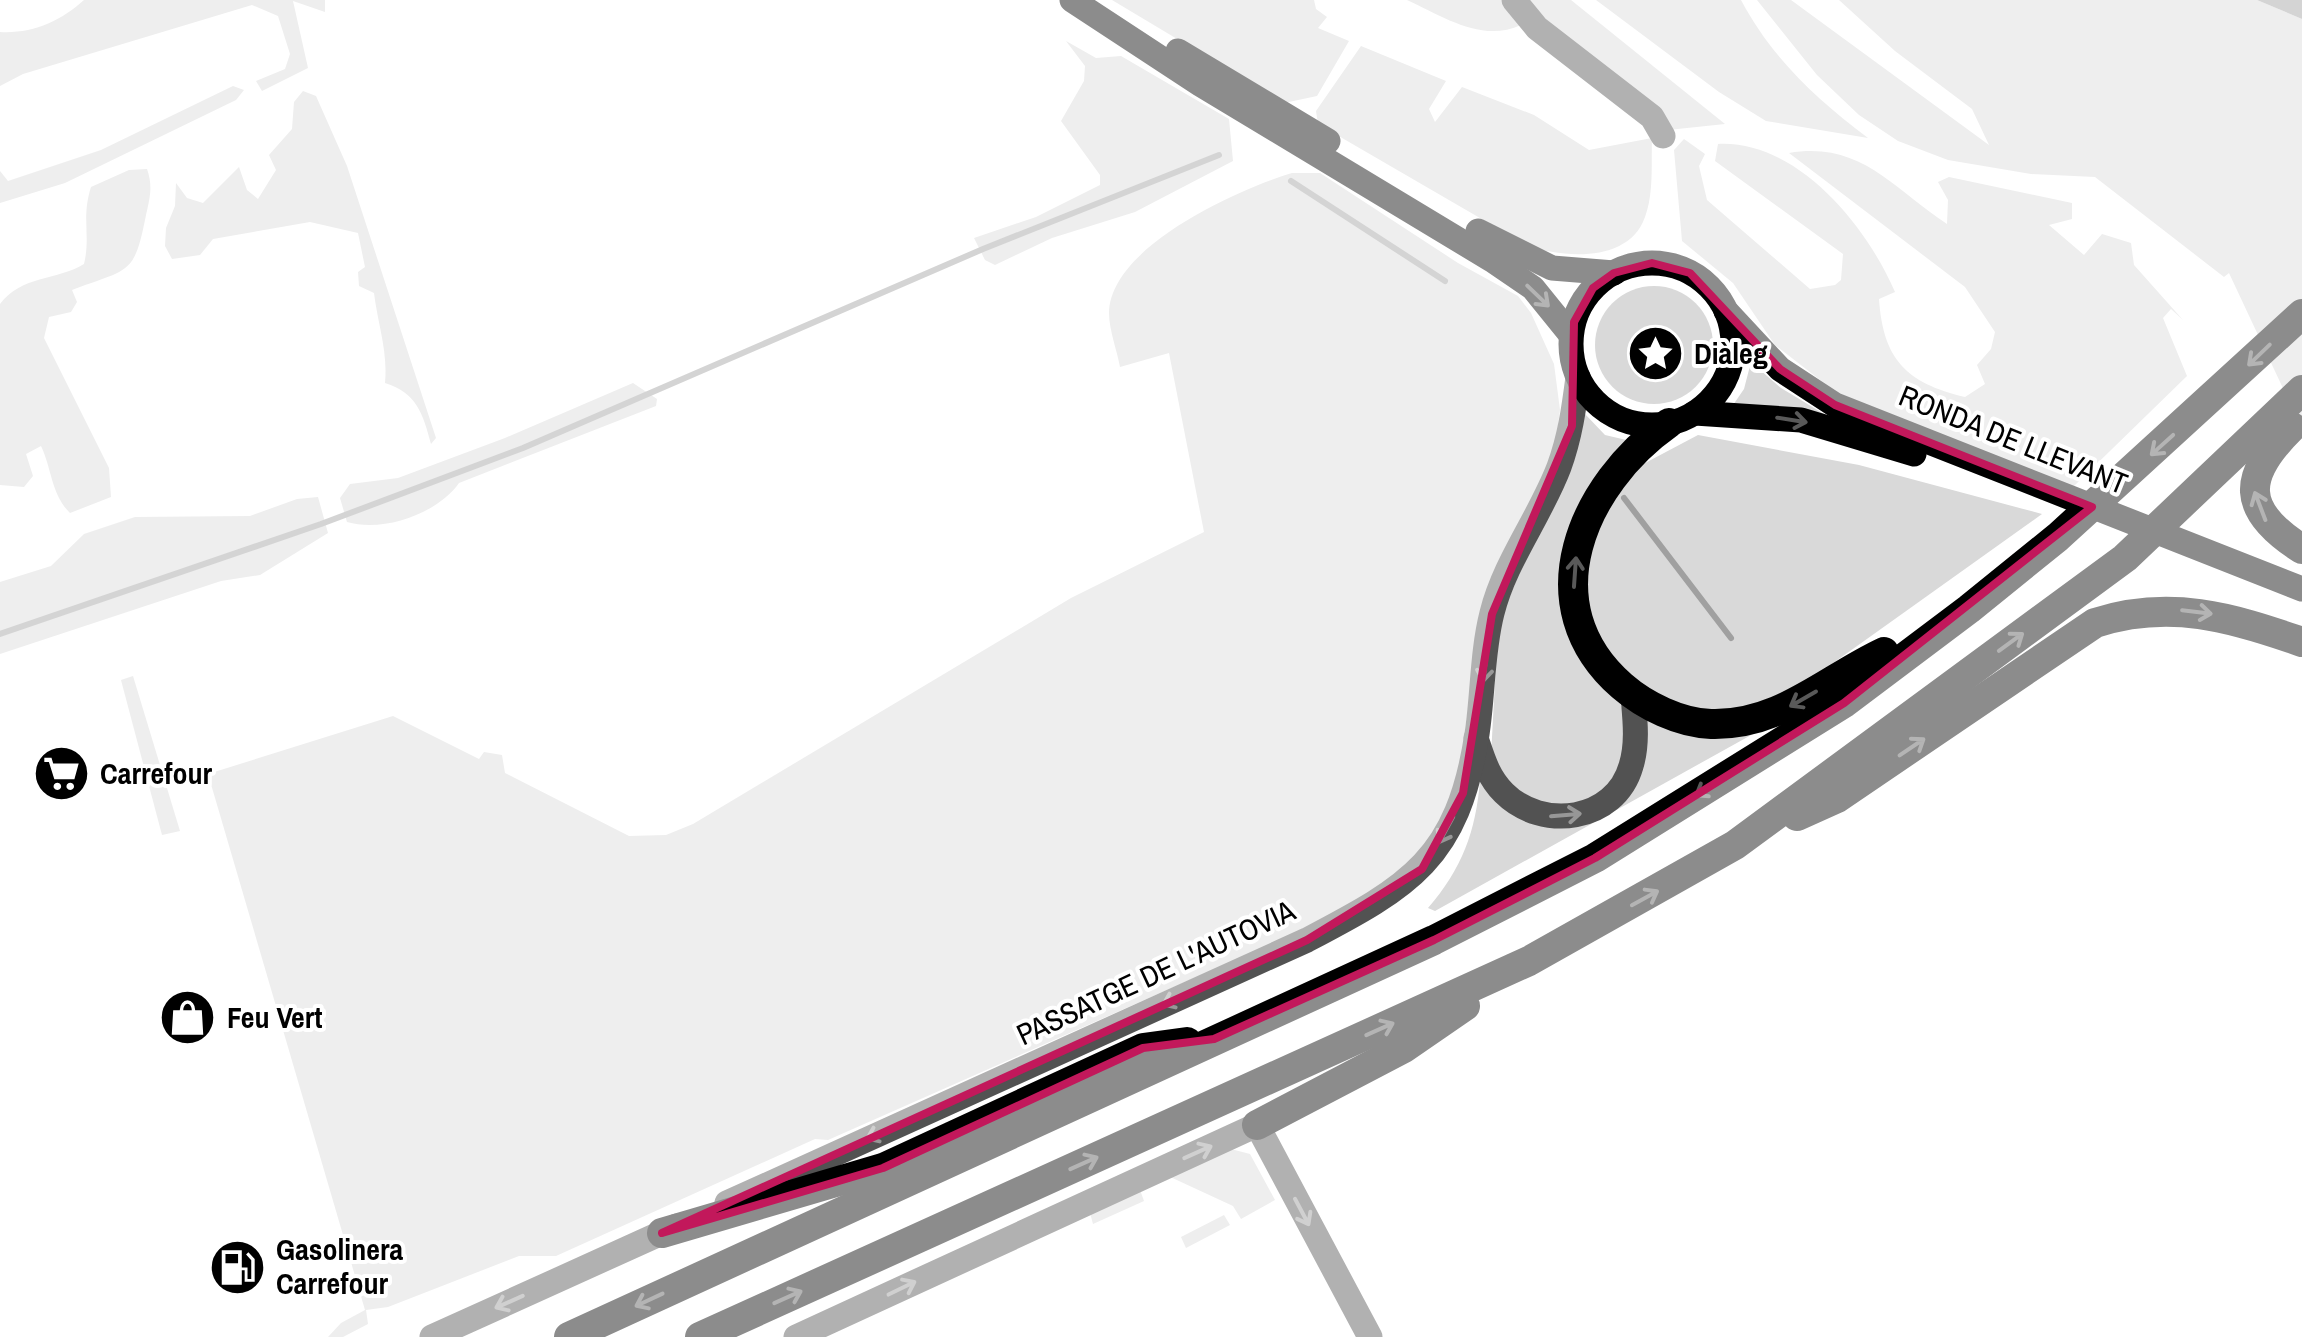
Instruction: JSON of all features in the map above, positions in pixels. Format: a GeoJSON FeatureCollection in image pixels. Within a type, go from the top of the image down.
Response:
{"type":"FeatureCollection","features":[{"type":"Feature","properties":{"kind":"highway"},"geometry":{"type":"LineString","coordinates":[[569,1337],[1434,940],[1595,858],[1844,702],[1951,622],[2058,537],[2302,314]]}},
{"type":"Feature","properties":{"kind":"highway"},"geometry":{"type":"LineString","coordinates":[[2302,390],[2264,441],[2255,474],[2255,502],[2271,527],[2302,549]]}},
{"type":"Feature","properties":{"kind":"highway"},"geometry":{"type":"LineString","coordinates":[[1736,844],[2124,558],[2264,441],[2302,416]]}},
{"type":"Feature","properties":{"kind":"highway"},"geometry":{"type":"LineString","coordinates":[[1682,418],[1631,455],[1594,502],[1574,564],[1579,626],[1597,664],[1633,696],[1679,717],[1714,724],[1780,713],[1879,654],[1951,622]]}},
{"type":"Feature","properties":{"kind":"highway"},"geometry":{"type":"LineString","coordinates":[[1257,1125],[1404,1048],[1529,962],[1736,844],[1837,798],[2095,623],[2124,614],[2172,610],[2225,616],[2302,642]]}},
{"type":"Feature","properties":{"kind":"highway"},"geometry":{"type":"LineString","coordinates":[[700,1337],[1529,962]]}},
{"type":"Feature","properties":{"kind":"highway"},"geometry":{"type":"LineString","coordinates":[[662,1232],[882,1168],[1143,1048],[1214,1038]]}},
{"type":"Feature","properties":{"kind":"main road"},"geometry":{"type":"LineString","coordinates":[[1072,0],[1200,84],[1533,288],[1571,335],[1578,378]]}},
{"type":"Feature","properties":{"kind":"main road","name":"RONDA DE LLEVANT"},"geometry":{"type":"LineString","coordinates":[[1088,0],[1519,256],[1567,272],[1614,273],[1642,264],[1678,268],[1702,280],[1780,369],[1836,405],[2302,589]]}},
{"type":"Feature","properties":{"kind":"main road"},"geometry":{"type":"LineString","coordinates":[[1571,335],[1585,299],[1614,273]]}},
{"type":"Feature","properties":{"kind":"main road"},"geometry":{"type":"LineString","coordinates":[[1682,418],[1718,392],[1728,373],[1733,342],[1726,311]]}},
{"type":"Feature","properties":{"kind":"main road","name":"RONDA DE LLEVANT"},"geometry":{"type":"LineString","coordinates":[[1578,378],[1597,404],[1636,424],[1682,418],[1801,420],[1892,446],[2302,603]]}},
{"type":"Feature","properties":{"kind":"street"},"geometry":{"type":"LineString","coordinates":[[1514,0],[1536,28],[1652,118],[1663,136]]}},
{"type":"Feature","properties":{"kind":"street","name":"PASSATGE DE L'AUTOVIA"},"geometry":{"type":"LineString","coordinates":[[432,1337],[1306,940],[1375,904],[1422,869],[1450,826],[1476,738],[1492,614],[1506,575],[1558,469],[1572,426],[1578,378]]}},
{"type":"Feature","properties":{"kind":"street"},"geometry":{"type":"LineString","coordinates":[[1476,738],[1486,770],[1504,794],[1532,814],[1580,815],[1620,791],[1632,766],[1633,696]]}},
{"type":"Feature","properties":{"kind":"street"},"geometry":{"type":"LineString","coordinates":[[810,1334],[1257,1125],[1370,1337]]}},
{"type":"Feature","properties":{"kind":"highlighted area"},"geometry":{"type":"Polygon","coordinates":[[[1652,263],[1690,273],[1780,369],[1835,405],[2092,507],[1844,703],[1595,858],[1434,940],[1214,1039],[1143,1048],[883,1168],[662,1233],[1307,940],[1422,869],[1463,793],[1492,614],[1572,426],[1574,322],[1593,288],[1614,273],[1652,263]]]}},
{"type":"Feature","properties":{"kind":"shaded area"},"geometry":{"type":"Polygon","coordinates":[[[84,0],[325,0],[325,12],[293,1],[308,68],[262,91],[256,81],[285,69],[290,54],[278,16],[252,5],[23,74],[0,86],[0,32],[45,25],[84,0]]]}},
{"type":"Feature","properties":{"kind":"shaded area"},"geometry":{"type":"Polygon","coordinates":[[[1112,0],[1314,0],[1316,9],[1327,17],[1318,28],[1349,41],[1317,96],[1284,103],[1112,0]]]}},
{"type":"Feature","properties":{"kind":"shaded area"},"geometry":{"type":"Polygon","coordinates":[[[1407,0],[1501,0],[1521,25],[1492,31],[1463,26],[1407,0]]]}},
{"type":"Feature","properties":{"kind":"shaded area"},"geometry":{"type":"Polygon","coordinates":[[[1525,0],[1571,0],[1725,124],[1668,130],[1525,0]]]}},
{"type":"Feature","properties":{"kind":"shaded area"},"geometry":{"type":"Polygon","coordinates":[[[1596,0],[1741,0],[1766,40],[1796,76],[1868,138],[1766,121],[1719,92],[1596,0]]]}},
{"type":"Feature","properties":{"kind":"shaded area"},"geometry":{"type":"Polygon","coordinates":[[[1757,0],[1791,0],[1989,145],[1972,109],[1895,51],[1839,0],[2257,0],[2302,19],[2302,429],[2229,273],[2224,277],[2095,177],[2031,174],[1948,160],[1898,141],[1859,115],[1817,75],[1757,0]]]}},
{"type":"Feature","properties":{"kind":"shaded area"},"geometry":{"type":"Polygon","coordinates":[[[2257,0],[2302,0],[2302,19],[2257,0]]]}},
{"type":"Feature","properties":{"kind":"shaded area"},"geometry":{"type":"Polygon","coordinates":[[[1066,41],[1096,58],[1121,56],[1229,119],[1233,161],[1135,212],[1052,238],[995,265],[985,260],[974,238],[1036,217],[1100,185],[1100,175],[1061,121],[1084,81],[1085,66],[1066,41]]]}},
{"type":"Feature","properties":{"kind":"shaded area"},"geometry":{"type":"Polygon","coordinates":[[[1361,46],[1446,81],[1429,109],[1435,122],[1462,87],[1534,115],[1589,150],[1652,138],[1650,198],[1637,232],[1625,243],[1594,253],[1559,253],[1528,246],[1318,124],[1316,111],[1361,46]]]}},
{"type":"Feature","properties":{"kind":"shaded area"},"geometry":{"type":"Polygon","coordinates":[[[233,86],[244,90],[236,100],[65,183],[0,203],[0,171],[8,181],[101,150],[233,86]]]}},
{"type":"Feature","properties":{"kind":"shaded area"},"geometry":{"type":"Polygon","coordinates":[[[303,91],[316,96],[347,166],[436,438],[431,444],[412,399],[385,383],[384,349],[374,293],[359,286],[358,272],[365,267],[358,233],[310,222],[213,239],[200,255],[172,259],[165,246],[176,183],[187,198],[203,203],[239,167],[247,190],[258,199],[276,170],[269,155],[292,129],[294,102],[303,91]]]}},
{"type":"Feature","properties":{"kind":"shaded area"},"geometry":{"type":"Polygon","coordinates":[[[1684,139],[1705,154],[1699,166],[1707,200],[1810,289],[1835,285],[1841,280],[1843,254],[1715,161],[1718,144],[1747,146],[1775,156],[1825,191],[1866,240],[1895,292],[1879,299],[1892,353],[1913,376],[1927,384],[1965,397],[1985,384],[1977,365],[1991,349],[1995,332],[1965,287],[1789,153],[1814,151],[1856,161],[1947,224],[1948,200],[1938,182],[1949,177],[2072,203],[2072,219],[2049,225],[2084,255],[2102,234],[2131,243],[2134,265],[2183,320],[2171,309],[2163,318],[2187,376],[2072,488],[1851,404],[1775,345],[1733,283],[1682,241],[1674,150],[1684,139]]]}},
{"type":"Feature","properties":{"kind":"shaded area"},"geometry":{"type":"Polygon","coordinates":[[[147,169],[150,197],[133,260],[118,273],[72,290],[77,302],[71,312],[49,317],[44,338],[109,468],[111,497],[70,513],[55,490],[41,446],[26,454],[33,476],[24,487],[0,485],[0,304],[18,288],[84,264],[91,187],[129,170],[147,169]]]}},
{"type":"Feature","properties":{"kind":"shaded area"},"geometry":{"type":"Polygon","coordinates":[[[1292,173],[1320,173],[1458,263],[1518,296],[1531,313],[1554,364],[1560,410],[1555,448],[1480,623],[1460,765],[1444,815],[1413,863],[1334,916],[828,1140],[815,1139],[556,1256],[519,1256],[388,1307],[366,1310],[368,1324],[343,1337],[328,1337],[341,1323],[365,1310],[208,774],[393,716],[479,759],[484,752],[502,755],[505,773],[629,836],[666,835],[693,824],[1071,598],[1204,532],[1169,353],[1120,367],[1109,320],[1115,288],[1131,265],[1181,224],[1242,192],[1292,173]]]}},
{"type":"Feature","properties":{"kind":"shaded area"},"geometry":{"type":"Polygon","coordinates":[[[1654,286],[1677,290],[1696,303],[1709,322],[1713,345],[1709,368],[1696,387],[1677,400],[1654,404],[1631,400],[1612,387],[1599,368],[1595,345],[1599,322],[1612,303],[1631,290],[1654,286]]]}},
{"type":"Feature","properties":{"kind":"shaded area"},"geometry":{"type":"Polygon","coordinates":[[[1751,362],[1781,388],[1834,420],[1731,408],[1744,389],[1751,362]]]}},
{"type":"Feature","properties":{"kind":"shaded area"},"geometry":{"type":"Polygon","coordinates":[[[633,383],[657,399],[656,406],[459,483],[438,503],[409,518],[377,525],[347,522],[340,498],[350,484],[398,478],[505,438],[633,383]]]}},
{"type":"Feature","properties":{"kind":"shaded area"},"geometry":{"type":"Polygon","coordinates":[[[1585,414],[1605,435],[1635,442],[1567,552],[1625,717],[1628,754],[1599,799],[1549,811],[1507,785],[1491,756],[1498,625],[1585,414]]]}},
{"type":"Feature","properties":{"kind":"shaded area"},"geometry":{"type":"Polygon","coordinates":[[[1698,435],[1859,465],[2042,514],[1780,701],[1711,713],[1682,709],[1631,685],[1584,614],[1594,521],[1630,471],[1698,435]]]}},
{"type":"Feature","properties":{"kind":"shaded area"},"geometry":{"type":"Polygon","coordinates":[[[318,497],[328,533],[260,575],[221,581],[0,654],[0,582],[51,566],[84,534],[135,517],[250,516],[297,499],[318,497]]]}},
{"type":"Feature","properties":{"kind":"shaded area"},"geometry":{"type":"Polygon","coordinates":[[[133,676],[180,831],[162,835],[121,680],[133,676]]]}},
{"type":"Feature","properties":{"kind":"shaded area"},"geometry":{"type":"Polygon","coordinates":[[[1787,715],[1435,911],[1428,908],[1450,879],[1465,849],[1480,780],[1525,817],[1539,824],[1569,827],[1609,812],[1642,719],[1787,715]]]}},
{"type":"Feature","properties":{"kind":"shaded area"},"geometry":{"type":"Polygon","coordinates":[[[1227,1148],[1250,1154],[1275,1200],[1241,1219],[1233,1206],[1166,1175],[1227,1148]]]}},
{"type":"Feature","properties":{"kind":"shaded area"},"geometry":{"type":"Polygon","coordinates":[[[1139,1187],[1144,1201],[1093,1224],[1089,1209],[1139,1187]]]}},
{"type":"Feature","properties":{"kind":"shaded area"},"geometry":{"type":"Polygon","coordinates":[[[1224,1215],[1230,1225],[1186,1248],[1181,1237],[1224,1215]]]}},
{"type":"Feature","properties":{"kind":"waterway"},"geometry":{"type":"LineString","coordinates":[[0,634],[321,524],[523,448],[983,249],[1219,155]]}},
{"type":"Feature","properties":{"kind":"waterway"},"geometry":{"type":"LineString","coordinates":[[1291,181],[1445,281]]}},
{"type":"Feature","properties":{"kind":"waterway"},"geometry":{"type":"LineString","coordinates":[[1624,498],[1731,638]]}},
{"type":"Feature","properties":{"kind":"place","name":"Diàleg"},"geometry":{"type":"Point","coordinates":[1655,354]}},
{"type":"Feature","properties":{"kind":"place","name":"Carrefour"},"geometry":{"type":"Point","coordinates":[61,774]}},
{"type":"Feature","properties":{"kind":"place","name":"Feu Vert"},"geometry":{"type":"Point","coordinates":[188,1018]}},
{"type":"Feature","properties":{"kind":"place","name":"Gasolinera Carrefour"},"geometry":{"type":"Point","coordinates":[237,1267]}}]}
